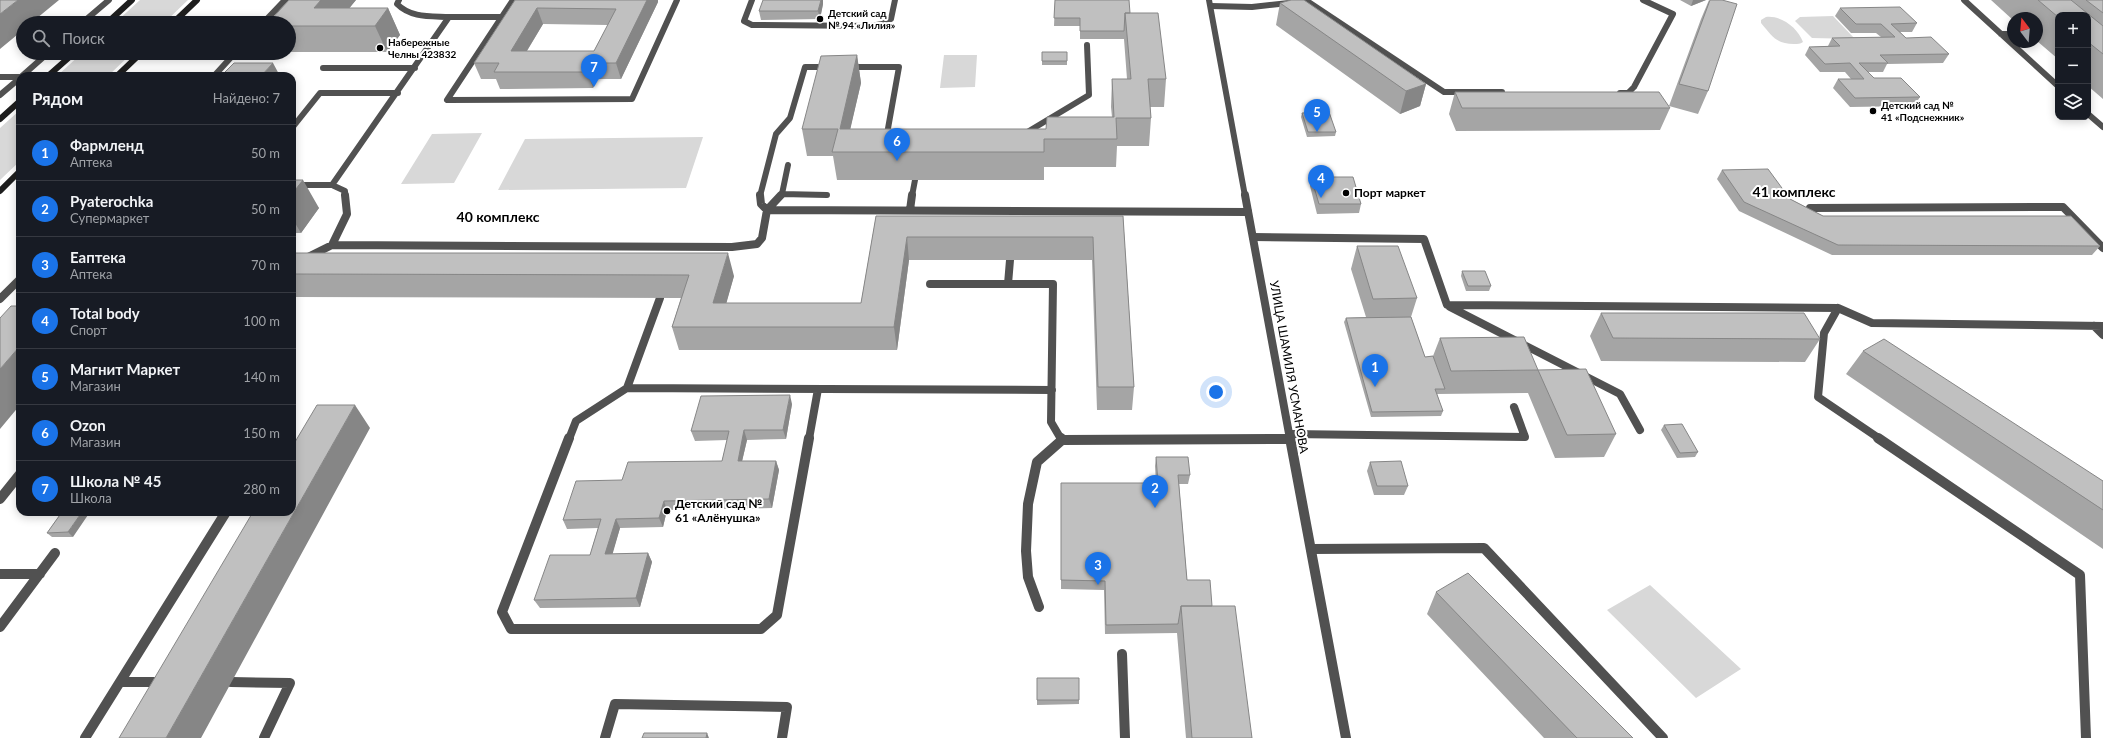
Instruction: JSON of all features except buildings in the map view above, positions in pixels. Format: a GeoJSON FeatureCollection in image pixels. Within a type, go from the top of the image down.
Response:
{"type":"FeatureCollection","features":[{"type":"Feature","properties":{"kind":"main road"},"geometry":{"type":"LineString","coordinates":[[115,16],[132,0]]}},
{"type":"Feature","properties":{"kind":"main road"},"geometry":{"type":"LineString","coordinates":[[180,16],[197,0]]}},
{"type":"Feature","properties":{"kind":"main road"},"geometry":{"type":"LineString","coordinates":[[53,72],[66,60]]}},
{"type":"Feature","properties":{"kind":"main road"},"geometry":{"type":"LineString","coordinates":[[121,72],[134,60]]}},
{"type":"Feature","properties":{"kind":"main road"},"geometry":{"type":"LineString","coordinates":[[0,119],[16,105]]}},
{"type":"Feature","properties":{"kind":"main road"},"geometry":{"type":"LineString","coordinates":[[0,191],[16,175]]}},
{"type":"Feature","properties":{"kind":"street"},"geometry":{"type":"LineString","coordinates":[[90,16],[109,0]]}},
{"type":"Feature","properties":{"kind":"street"},"geometry":{"type":"LineString","coordinates":[[270,16],[285,0]]}},
{"type":"Feature","properties":{"kind":"street"},"geometry":{"type":"LineString","coordinates":[[399,0],[397,4],[402,10],[416,15],[449,17],[502,17]]}},
{"type":"Feature","properties":{"kind":"street"},"geometry":{"type":"LineString","coordinates":[[513,0],[448,100],[632,99],[677,0]]}},
{"type":"Feature","properties":{"kind":"street"},"geometry":{"type":"LineString","coordinates":[[752,0],[744,21],[752,25],[871,26],[882,24],[891,19],[895,0]]}},
{"type":"Feature","properties":{"kind":"street"},"geometry":{"type":"LineString","coordinates":[[1612,93],[1628,93],[1634,87],[1673,14],[1643,0]]}},
{"type":"Feature","properties":{"kind":"street"},"geometry":{"type":"LineString","coordinates":[[1964,0],[2056,84]]}},
{"type":"Feature","properties":{"kind":"street"},"geometry":{"type":"LineString","coordinates":[[1210,3],[1252,7],[1307,1],[1444,92],[1508,92]]}},
{"type":"Feature","properties":{"kind":"street","name":"УЛИЦА ШАМИЛЯ УСМАНОВА"},"geometry":{"type":"LineString","coordinates":[[1210,3],[1346,738]]}},
{"type":"Feature","properties":{"kind":"street"},"geometry":{"type":"LineString","coordinates":[[332,185],[398,93],[449,17]]}},
{"type":"Feature","properties":{"kind":"street"},"geometry":{"type":"LineString","coordinates":[[2001,34],[2007,34]]}},
{"type":"Feature","properties":{"kind":"street"},"geometry":{"type":"LineString","coordinates":[[1015,135],[1023,135],[1089,95],[1087,45]]}},
{"type":"Feature","properties":{"kind":"street"},"geometry":{"type":"LineString","coordinates":[[27,72],[40,60]]}},
{"type":"Feature","properties":{"kind":"street"},"geometry":{"type":"LineString","coordinates":[[218,72],[229,60]]}},
{"type":"Feature","properties":{"kind":"street"},"geometry":{"type":"LineString","coordinates":[[836,67],[805,67],[790,118],[776,134],[760,192],[761,204],[767,210],[910,210],[1012,214],[1248,212]]}},
{"type":"Feature","properties":{"kind":"street"},"geometry":{"type":"LineString","coordinates":[[844,67],[899,67],[887,134],[901,134]]}},
{"type":"Feature","properties":{"kind":"street"},"geometry":{"type":"LineString","coordinates":[[323,68],[415,68]]}},
{"type":"Feature","properties":{"kind":"street"},"geometry":{"type":"LineString","coordinates":[[0,77],[16,77]]}},
{"type":"Feature","properties":{"kind":"street"},"geometry":{"type":"LineString","coordinates":[[0,95],[16,81]]}},
{"type":"Feature","properties":{"kind":"street"},"geometry":{"type":"LineString","coordinates":[[296,123],[320,93],[398,93]]}},
{"type":"Feature","properties":{"kind":"street"},"geometry":{"type":"LineString","coordinates":[[2091,117],[2103,127]]}},
{"type":"Feature","properties":{"kind":"street"},"geometry":{"type":"LineString","coordinates":[[296,263],[332,245],[676,250],[756,244],[762,238],[767,210],[782,194],[788,165]]}},
{"type":"Feature","properties":{"kind":"street"},"geometry":{"type":"LineString","coordinates":[[910,210],[914,180]]}},
{"type":"Feature","properties":{"kind":"street"},"geometry":{"type":"LineString","coordinates":[[296,185],[332,185],[345,191],[347,214],[332,245]]}},
{"type":"Feature","properties":{"kind":"street"},"geometry":{"type":"LineString","coordinates":[[782,194],[828,195]]}},
{"type":"Feature","properties":{"kind":"street"},"geometry":{"type":"LineString","coordinates":[[1810,208],[2063,207],[2103,248]]}},
{"type":"Feature","properties":{"kind":"street"},"geometry":{"type":"LineString","coordinates":[[1253,237],[1424,239],[1447,305],[1620,394],[1640,430]]}},
{"type":"Feature","properties":{"kind":"street"},"geometry":{"type":"LineString","coordinates":[[1008,284],[1010,260]]}},
{"type":"Feature","properties":{"kind":"street"},"geometry":{"type":"LineString","coordinates":[[0,299],[16,283]]}},
{"type":"Feature","properties":{"kind":"street"},"geometry":{"type":"LineString","coordinates":[[930,284],[1053,284],[1051,422],[1062,440]]}},
{"type":"Feature","properties":{"kind":"street"},"geometry":{"type":"LineString","coordinates":[[627,388],[660,298]]}},
{"type":"Feature","properties":{"kind":"street"},"geometry":{"type":"LineString","coordinates":[[1447,305],[1838,308],[1872,323],[2103,326]]}},
{"type":"Feature","properties":{"kind":"street"},"geometry":{"type":"LineString","coordinates":[[1838,308],[1824,333],[1818,397],[2080,575],[2086,738]]}},
{"type":"Feature","properties":{"kind":"street"},"geometry":{"type":"LineString","coordinates":[[2094,326],[2103,335]]}},
{"type":"Feature","properties":{"kind":"street"},"geometry":{"type":"LineString","coordinates":[[818,388],[777,615],[761,629],[511,629],[502,612],[576,421],[627,388],[818,388],[1052,390]]}},
{"type":"Feature","properties":{"kind":"street"},"geometry":{"type":"LineString","coordinates":[[1039,607],[1028,576],[1026,551],[1028,504],[1037,462],[1062,440],[1290,437],[1525,437],[1514,407]]}},
{"type":"Feature","properties":{"kind":"street"},"geometry":{"type":"LineString","coordinates":[[0,499],[16,479]]}},
{"type":"Feature","properties":{"kind":"street"},"geometry":{"type":"LineString","coordinates":[[85,738],[223,516]]}},
{"type":"Feature","properties":{"kind":"street"},"geometry":{"type":"LineString","coordinates":[[1311,549],[1484,548],[1664,738]]}},
{"type":"Feature","properties":{"kind":"street"},"geometry":{"type":"LineString","coordinates":[[0,627],[55,553]]}},
{"type":"Feature","properties":{"kind":"street"},"geometry":{"type":"LineString","coordinates":[[0,574],[40,574]]}},
{"type":"Feature","properties":{"kind":"street"},"geometry":{"type":"LineString","coordinates":[[1122,654],[1125,738]]}},
{"type":"Feature","properties":{"kind":"street"},"geometry":{"type":"LineString","coordinates":[[121,682],[173,682]]}},
{"type":"Feature","properties":{"kind":"street"},"geometry":{"type":"LineString","coordinates":[[231,682],[290,683],[264,738]]}},
{"type":"Feature","properties":{"kind":"street"},"geometry":{"type":"LineString","coordinates":[[605,738],[615,704],[787,707],[782,738]]}},
{"type":"Feature","properties":{"kind":"shaded area"},"geometry":{"type":"Polygon","coordinates":[[[140,0],[188,0],[171,16],[123,16],[140,0]]]}},
{"type":"Feature","properties":{"kind":"shaded area"},"geometry":{"type":"Polygon","coordinates":[[[1833,16],[1855,39],[1812,38],[1795,21],[1800,17],[1833,16]]]}},
{"type":"Feature","properties":{"kind":"shaded area"},"geometry":{"type":"Polygon","coordinates":[[[1766,17],[1783,20],[1793,27],[1803,42],[1798,44],[1788,44],[1779,41],[1768,32],[1761,23],[1761,20],[1766,17]]]}},
{"type":"Feature","properties":{"kind":"shaded area"},"geometry":{"type":"Polygon","coordinates":[[[944,55],[977,55],[975,87],[940,88],[944,55]]]}},
{"type":"Feature","properties":{"kind":"shaded area"},"geometry":{"type":"Polygon","coordinates":[[[74,60],[125,60],[112,72],[61,72],[74,60]]]}},
{"type":"Feature","properties":{"kind":"shaded area"},"geometry":{"type":"Polygon","coordinates":[[[16,114],[16,165],[0,180],[0,128],[16,114]]]}},
{"type":"Feature","properties":{"kind":"shaded area"},"geometry":{"type":"Polygon","coordinates":[[[482,133],[454,183],[401,184],[432,134],[482,133]]]}},
{"type":"Feature","properties":{"kind":"shaded area"},"geometry":{"type":"Polygon","coordinates":[[[703,137],[686,188],[498,190],[525,139],[703,137]]]}},
{"type":"Feature","properties":{"kind":"shaded area"},"geometry":{"type":"Polygon","coordinates":[[[1650,585],[1741,669],[1696,698],[1607,610],[1650,585]]]}},
{"type":"Feature","properties":{"kind":"place","name":"Детский сад № 94 «Лилия»"},"geometry":{"type":"Point","coordinates":[820,19]}},
{"type":"Feature","properties":{"kind":"place","name":"Набережные Челны 423832"},"geometry":{"type":"Point","coordinates":[380,48]}},
{"type":"Feature","properties":{"kind":"place","name":"Школа № 45"},"geometry":{"type":"Point","coordinates":[594,87]}},
{"type":"Feature","properties":{"kind":"place","name":"Детский сад № 41 «Подснежник»"},"geometry":{"type":"Point","coordinates":[1873,111]}},
{"type":"Feature","properties":{"kind":"place","name":"Магнит Маркет"},"geometry":{"type":"Point","coordinates":[1317,132]}},
{"type":"Feature","properties":{"kind":"place","name":"Ozon"},"geometry":{"type":"Point","coordinates":[897,161]}},
{"type":"Feature","properties":{"kind":"place","name":"Порт маркет"},"geometry":{"type":"Point","coordinates":[1346,193]}},
{"type":"Feature","properties":{"kind":"place","name":"Total body"},"geometry":{"type":"Point","coordinates":[1321,198]}},
{"type":"Feature","properties":{"kind":"place","name":"Фармленд"},"geometry":{"type":"Point","coordinates":[1375,387]}},
{"type":"Feature","properties":{"kind":"place","name":"Pyaterochka"},"geometry":{"type":"Point","coordinates":[1155,508]}},
{"type":"Feature","properties":{"kind":"place","name":"Детский сад № 61 «Алёнушка»"},"geometry":{"type":"Point","coordinates":[667,511]}},
{"type":"Feature","properties":{"kind":"place","name":"Еаптека"},"geometry":{"type":"Point","coordinates":[1098,585]}},
{"type":"Feature","properties":{"kind":"district","name":"41 комплекс"},"geometry":{"type":"Point","coordinates":[1794,192]}},
{"type":"Feature","properties":{"kind":"district","name":"40 комплекс"},"geometry":{"type":"Point","coordinates":[498,217]}}]}
